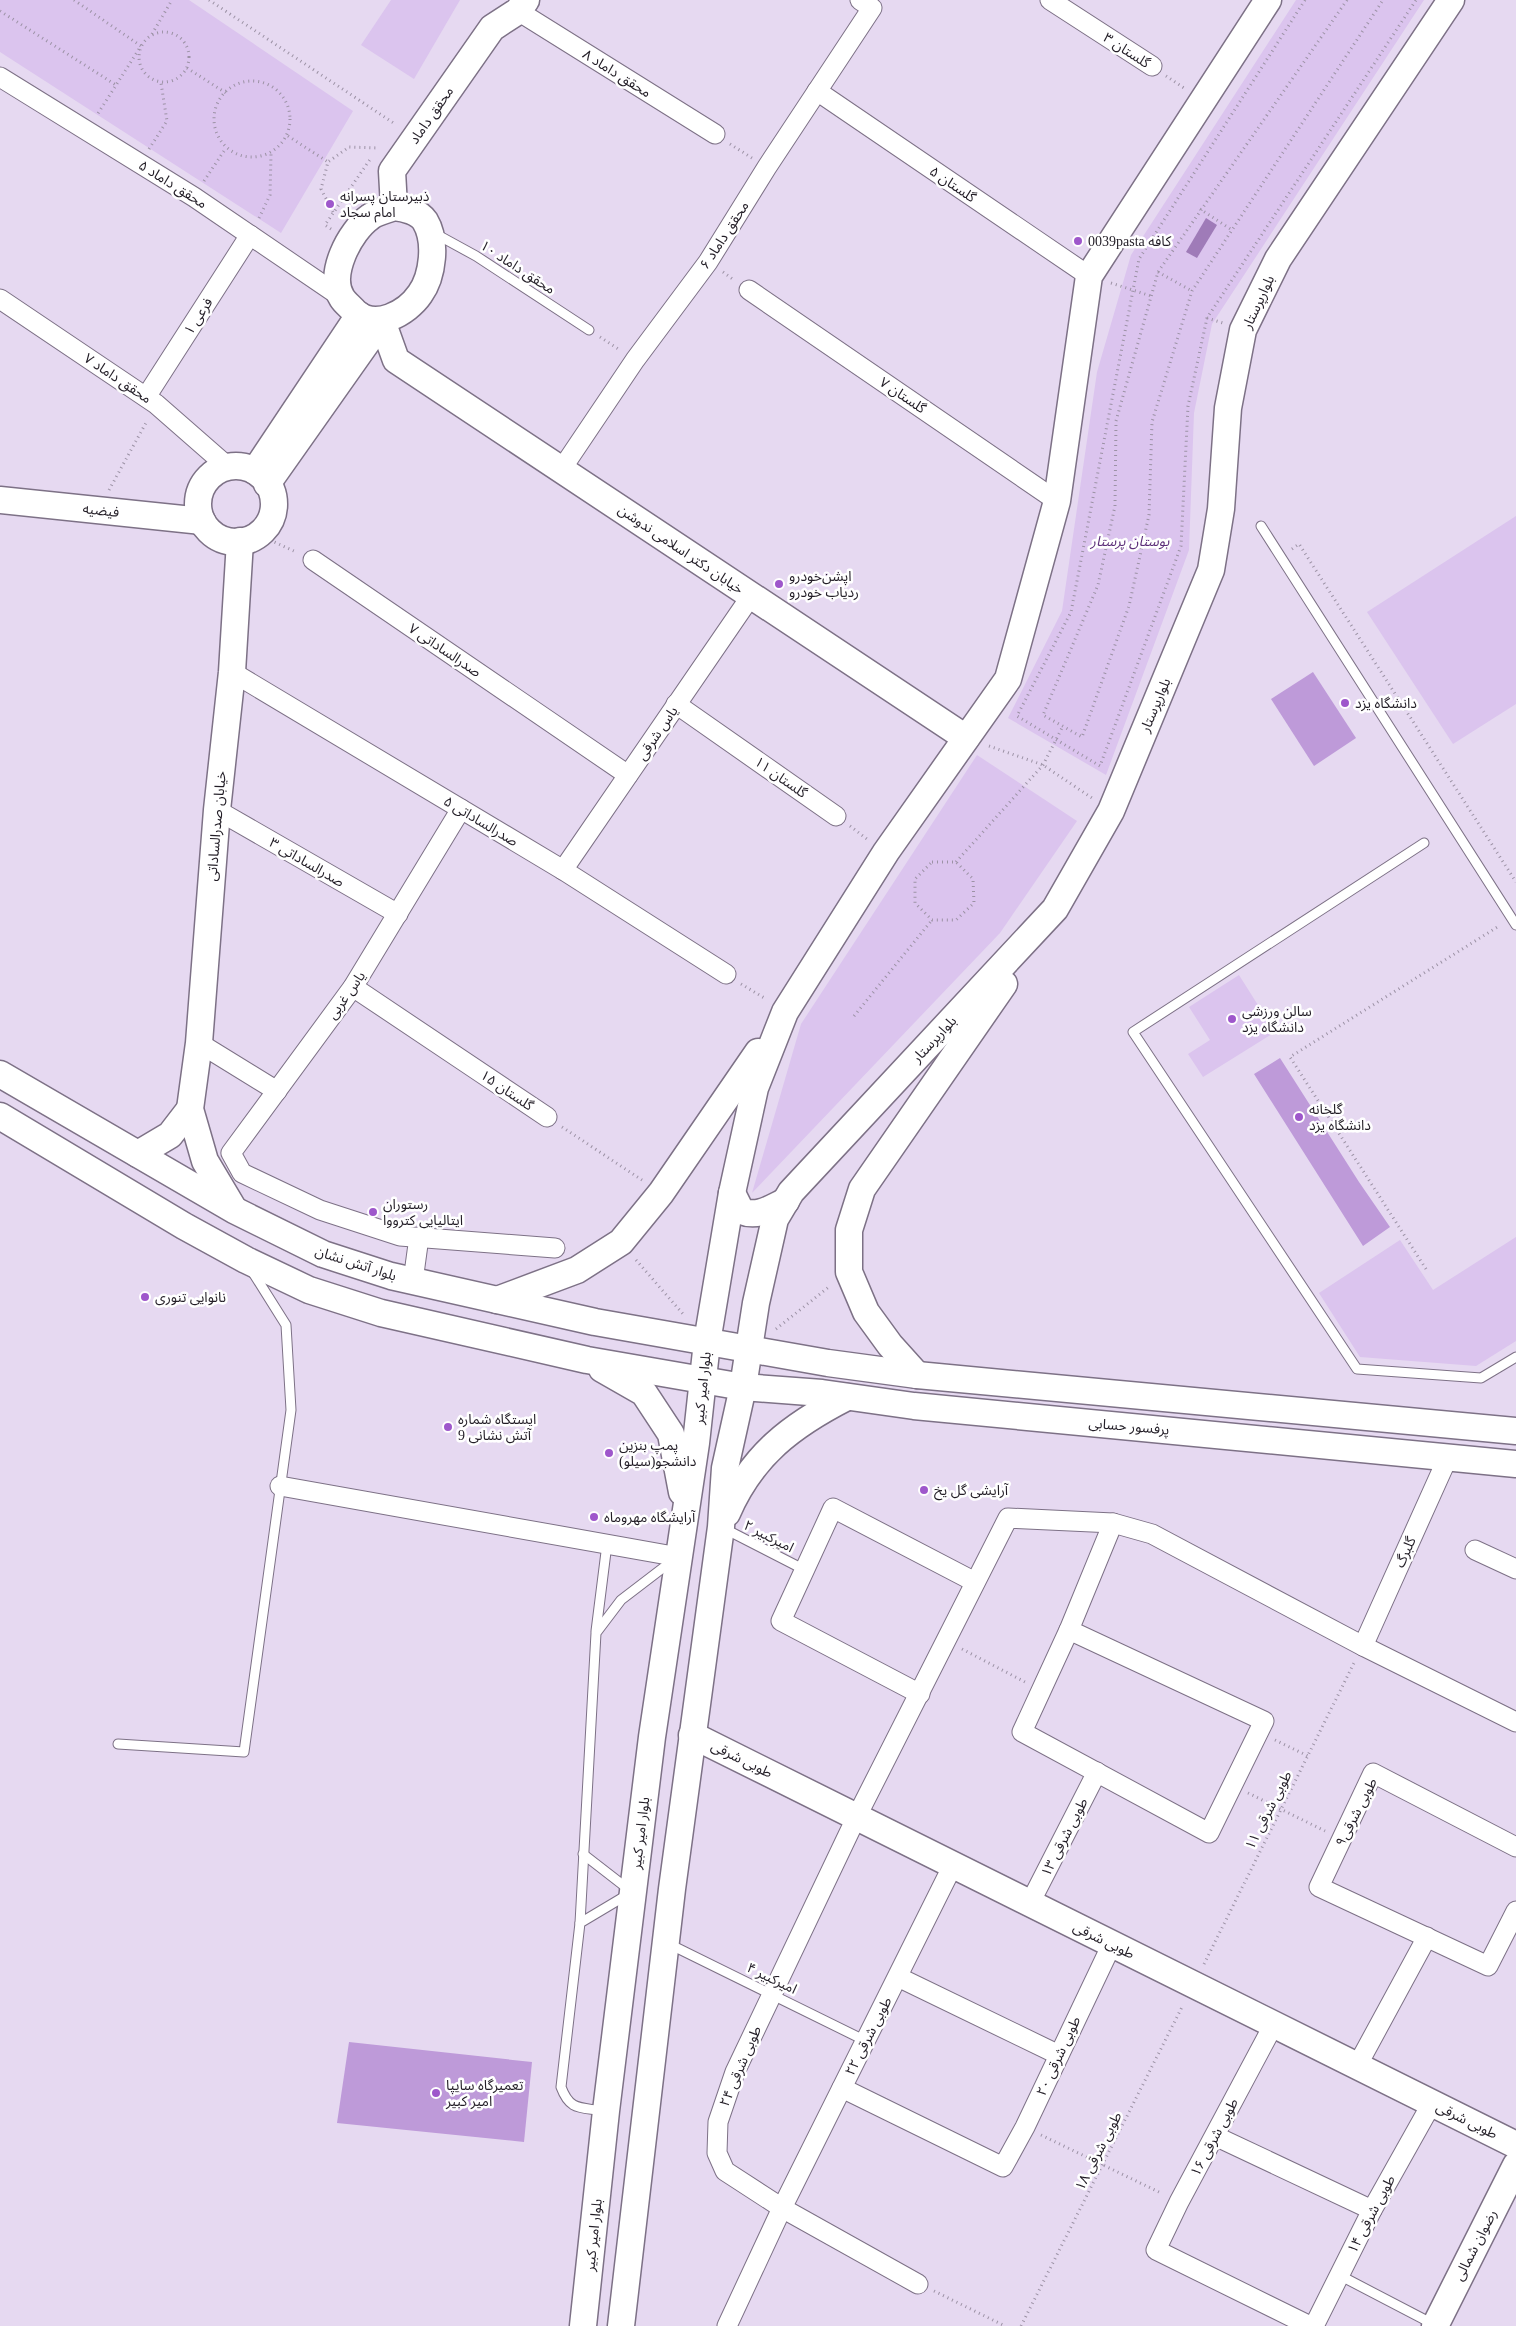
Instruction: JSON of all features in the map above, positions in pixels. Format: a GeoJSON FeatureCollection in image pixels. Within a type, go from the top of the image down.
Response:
{"type":"FeatureCollection","features":[{"type":"Feature","properties":{"kind":"street","name":"محقق داماد ۶"},"geometry":{"type":"LineString","coordinates":[[561,470],[635,360],[708,262],[872,8],[860,0]]}},
{"type":"Feature","properties":{"kind":"street","name":"گلستان ۳"},"geometry":{"type":"LineString","coordinates":[[1050,0],[1152,66]]}},
{"type":"Feature","properties":{"kind":"street"},"geometry":{"type":"LineString","coordinates":[[497,1300],[577,1270],[621,1242],[661,1193],[785,1012],[886,852],[1008,679],[1057,501],[1089,276],[1268,0]]}},
{"type":"Feature","properties":{"kind":"street","name":"بلوارپرستار"},"geometry":{"type":"LineString","coordinates":[[749,1350],[756,1303],[775,1220],[791,1192],[1055,909],[1111,811],[1211,570],[1220,509],[1228,408],[1243,330],[1278,259],[1451,0]]}},
{"type":"Feature","properties":{"kind":"street","name":"محقق داماد"},"geometry":{"type":"LineString","coordinates":[[394,207],[392,172],[492,28],[514,4]]}},
{"type":"Feature","properties":{"kind":"street","name":"محقق داماد ۸"},"geometry":{"type":"LineString","coordinates":[[514,4],[715,134]]}},
{"type":"Feature","properties":{"kind":"street","name":"محقق داماد ۵"},"geometry":{"type":"LineString","coordinates":[[0,77],[194,197],[361,311]]}},
{"type":"Feature","properties":{"kind":"street","name":"گلستان ۵"},"geometry":{"type":"LineString","coordinates":[[817,91],[1089,276]]}},
{"type":"Feature","properties":{"kind":"street"},"geometry":{"type":"LineString","coordinates":[[394,207],[407,209],[424,219],[429,231],[432,261],[421,294],[406,309],[361,311],[337,279],[339,263],[349,241],[370,217],[394,207]]}},
{"type":"Feature","properties":{"kind":"street","name":"فرعی ۱"},"geometry":{"type":"LineString","coordinates":[[151,400],[250,235]]}},
{"type":"Feature","properties":{"kind":"street","name":"گلستان ۷"},"geometry":{"type":"LineString","coordinates":[[749,290],[1057,501]]}},
{"type":"Feature","properties":{"kind":"street","name":"محقق داماد ۷"},"geometry":{"type":"LineString","coordinates":[[0,299],[151,400],[228,467]]}},
{"type":"Feature","properties":{"kind":"street"},"geometry":{"type":"LineString","coordinates":[[261,478],[361,311]]}},
{"type":"Feature","properties":{"kind":"street","name":"خيابان دکتر اسلامی ندوشن"},"geometry":{"type":"LineString","coordinates":[[361,311],[396,360],[966,738]]}},
{"type":"Feature","properties":{"kind":"street"},"geometry":{"type":"LineString","coordinates":[[228,467],[246,468],[261,478],[272,494],[271,517],[266,527],[249,538],[229,541],[218,537],[208,530],[198,510],[198,498],[202,487],[212,474],[228,467]]}},
{"type":"Feature","properties":{"kind":"street","name":"فیضیه"},"geometry":{"type":"LineString","coordinates":[[0,500],[202,521]]}},
{"type":"Feature","properties":{"kind":"street","name":"خیابان صدرالساداتی"},"geometry":{"type":"LineString","coordinates":[[190,1110],[198,1043],[217,810],[249,538]]}},
{"type":"Feature","properties":{"kind":"street","name":"صدرالساداتی ۷"},"geometry":{"type":"LineString","coordinates":[[313,560],[628,775]]}},
{"type":"Feature","properties":{"kind":"street","name":"یاس شرقی"},"geometry":{"type":"LineString","coordinates":[[563,870],[751,596]]}},
{"type":"Feature","properties":{"kind":"street","name":"صدرالساداتی ۵"},"geometry":{"type":"LineString","coordinates":[[232,672],[563,870],[726,974]]}},
{"type":"Feature","properties":{"kind":"street","name":"گلستان ۱۱"},"geometry":{"type":"LineString","coordinates":[[676,704],[836,816]]}},
{"type":"Feature","properties":{"kind":"street","name":"یاس غربی"},"geometry":{"type":"LineString","coordinates":[[419,1237],[400,1236],[320,1210],[242,1173],[231,1153],[353,987],[461,809]]}},
{"type":"Feature","properties":{"kind":"street","name":"صدرالساداتی ۳"},"geometry":{"type":"LineString","coordinates":[[217,810],[398,914]]}},
{"type":"Feature","properties":{"kind":"street"},"geometry":{"type":"LineString","coordinates":[[917,1375],[890,1346],[866,1312],[849,1272],[849,1230],[862,1190],[1055,909]]}},
{"type":"Feature","properties":{"kind":"street","name":"گلستان ۱۵"},"geometry":{"type":"LineString","coordinates":[[353,987],[547,1117]]}},
{"type":"Feature","properties":{"kind":"street"},"geometry":{"type":"LineString","coordinates":[[707,1342],[732,1193],[755,1088],[785,1012]]}},
{"type":"Feature","properties":{"kind":"street"},"geometry":{"type":"LineString","coordinates":[[198,1043],[277,1091]]}},
{"type":"Feature","properties":{"kind":"street","name":"بلوار آتش نشان"},"geometry":{"type":"LineString","coordinates":[[0,1074],[234,1210],[323,1254],[413,1281],[497,1300],[595,1322],[749,1350]]}},
{"type":"Feature","properties":{"kind":"street"},"geometry":{"type":"LineString","coordinates":[[138,1154],[170,1135],[190,1110]]}},
{"type":"Feature","properties":{"kind":"street"},"geometry":{"type":"LineString","coordinates":[[190,1110],[205,1161],[234,1210]]}},
{"type":"Feature","properties":{"kind":"street"},"geometry":{"type":"LineString","coordinates":[[0,1116],[184,1226],[246,1260],[309,1290],[380,1313],[587,1360],[743,1387]]}},
{"type":"Feature","properties":{"kind":"street"},"geometry":{"type":"LineString","coordinates":[[732,1193],[740,1211],[748,1214],[757,1214],[786,1201]]}},
{"type":"Feature","properties":{"kind":"street"},"geometry":{"type":"LineString","coordinates":[[413,1281],[419,1237],[555,1248]]}},
{"type":"Feature","properties":{"kind":"street","name":"بلوار امیر کبیر"},"geometry":{"type":"LineString","coordinates":[[583,2326],[632,1892],[652,1737],[696,1443],[707,1342]]}},
{"type":"Feature","properties":{"kind":"street"},"geometry":{"type":"LineString","coordinates":[[621,2326],[666,1942],[721,1527],[725,1468],[749,1350],[917,1375],[1516,1432]]}},
{"type":"Feature","properties":{"kind":"street"},"geometry":{"type":"LineString","coordinates":[[587,1360],[644,1393],[671,1434],[685,1509]]}},
{"type":"Feature","properties":{"kind":"street","name":"پرفسور حسابی"},"geometry":{"type":"LineString","coordinates":[[743,1387],[847,1397],[914,1406],[1516,1464]]}},
{"type":"Feature","properties":{"kind":"street"},"geometry":{"type":"LineString","coordinates":[[721,1527],[737,1490],[758,1460],[814,1413],[847,1397]]}},
{"type":"Feature","properties":{"kind":"street","name":"گلبرگ"},"geometry":{"type":"LineString","coordinates":[[1363,1646],[1448,1457]]}},
{"type":"Feature","properties":{"kind":"street"},"geometry":{"type":"LineString","coordinates":[[280,1486],[679,1557]]}},
{"type":"Feature","properties":{"kind":"street"},"geometry":{"type":"LineString","coordinates":[[920,1694],[781,1621],[833,1508],[975,1582]]}},
{"type":"Feature","properties":{"kind":"street","name":"طوبی شرقی ۲۴"},"geometry":{"type":"LineString","coordinates":[[918,2284],[782,2208],[726,2171],[717,2153],[718,2122],[735,2072],[857,1816],[1008,1518],[1113,1523]]}},
{"type":"Feature","properties":{"kind":"street"},"geometry":{"type":"LineString","coordinates":[[1069,1630],[1264,1720],[1209,1833],[1022,1732],[1069,1630],[1113,1523],[1152,1534],[1363,1646],[1516,1722]]}},
{"type":"Feature","properties":{"kind":"street"},"geometry":{"type":"LineString","coordinates":[[1476,1550],[1516,1569]]}},
{"type":"Feature","properties":{"kind":"street","name":"طوبی شرقی"},"geometry":{"type":"LineString","coordinates":[[692,1735],[1516,2145]]}},
{"type":"Feature","properties":{"kind":"street","name":"طوبی شرقی ۱۳"},"geometry":{"type":"LineString","coordinates":[[1030,1903],[1097,1772]]}},
{"type":"Feature","properties":{"kind":"street","name":"طوبی شرقی۹"},"geometry":{"type":"LineString","coordinates":[[1514,1920],[1488,1966],[1319,1887],[1373,1773],[1516,1847]]}},
{"type":"Feature","properties":{"kind":"street","name":"طوبی شرقی ۲۲"},"geometry":{"type":"LineString","coordinates":[[732,2324],[782,2208],[954,1865]]}},
{"type":"Feature","properties":{"kind":"street"},"geometry":{"type":"LineString","coordinates":[[1357,2066],[1427,1937]]}},
{"type":"Feature","properties":{"kind":"street","name":"طوبی شرقی ۲۰"},"geometry":{"type":"LineString","coordinates":[[842,2088],[1002,2167],[1025,2127],[1112,1944]]}},
{"type":"Feature","properties":{"kind":"street"},"geometry":{"type":"LineString","coordinates":[[898,1977],[1059,2055]]}},
{"type":"Feature","properties":{"kind":"street","name":"طوبی شرقی ۱۶"},"geometry":{"type":"LineString","coordinates":[[1274,2024],[1179,2202],[1156,2250],[1312,2326]]}},
{"type":"Feature","properties":{"kind":"street","name":"طوبی شرقی ۱۴"},"geometry":{"type":"LineString","coordinates":[[1312,2326],[1372,2210],[1432,2103]]}},
{"type":"Feature","properties":{"kind":"street"},"geometry":{"type":"LineString","coordinates":[[606,2111],[646,2116]]}},
{"type":"Feature","properties":{"kind":"street"},"geometry":{"type":"LineString","coordinates":[[1215,2136],[1372,2210]]}},
{"type":"Feature","properties":{"kind":"street","name":"رضوان شمالی"},"geometry":{"type":"LineString","coordinates":[[1436,2326],[1516,2165]]}},
{"type":"Feature","properties":{"kind":"lane","name":"محقق داماد ۱۰"},"geometry":{"type":"LineString","coordinates":[[429,231],[476,256],[589,330]]}},
{"type":"Feature","properties":{"kind":"lane"},"geometry":{"type":"LineString","coordinates":[[1261,526],[1514,921]]}},
{"type":"Feature","properties":{"kind":"lane"},"geometry":{"type":"LineString","coordinates":[[1424,843],[1133,1032],[1357,1369],[1481,1378],[1516,1357]]}},
{"type":"Feature","properties":{"kind":"lane"},"geometry":{"type":"LineString","coordinates":[[118,1744],[244,1752],[291,1410],[286,1325],[246,1260]]}},
{"type":"Feature","properties":{"kind":"lane","name":"امیرکبیر ۲"},"geometry":{"type":"LineString","coordinates":[[721,1527],[805,1570]]}},
{"type":"Feature","properties":{"kind":"lane"},"geometry":{"type":"LineString","coordinates":[[606,2111],[573,2106],[566,2100],[561,2086],[580,1923],[596,1633],[607,1544]]}},
{"type":"Feature","properties":{"kind":"lane"},"geometry":{"type":"LineString","coordinates":[[596,1633],[621,1600],[679,1557]]}},
{"type":"Feature","properties":{"kind":"lane"},"geometry":{"type":"LineString","coordinates":[[580,1923],[632,1892],[583,1854]]}},
{"type":"Feature","properties":{"kind":"lane","name":"امیرکبیر ۴"},"geometry":{"type":"LineString","coordinates":[[666,1942],[866,2040]]}},
{"type":"Feature","properties":{"kind":"lane"},"geometry":{"type":"LineString","coordinates":[[1339,2274],[1436,2326]]}},
{"type":"Feature","properties":{"kind":"path"},"geometry":{"type":"LineString","coordinates":[[74,0],[141,46]]}},
{"type":"Feature","properties":{"kind":"path"},"geometry":{"type":"LineString","coordinates":[[87,130],[141,46],[151,35],[172,0]]}},
{"type":"Feature","properties":{"kind":"path"},"geometry":{"type":"LineString","coordinates":[[210,0],[396,124],[390,132]]}},
{"type":"Feature","properties":{"kind":"path"},"geometry":{"type":"LineString","coordinates":[[1305,0],[1139,259],[1071,612],[1017,716],[1100,766],[1181,546],[1188,406],[1206,318],[1416,0]]}},
{"type":"Feature","properties":{"kind":"path"},"geometry":{"type":"LineString","coordinates":[[1347,0],[1158,272],[1116,421],[1115,506],[1098,585],[1043,715],[1082,737],[1129,606],[1149,515],[1152,422],[1192,292],[1383,0]]}},
{"type":"Feature","properties":{"kind":"path"},"geometry":{"type":"LineString","coordinates":[[0,11],[116,85]]}},
{"type":"Feature","properties":{"kind":"path"},"geometry":{"type":"LineString","coordinates":[[141,46],[139,62],[146,76],[161,82],[176,80],[187,68],[189,52],[181,38],[167,32],[151,35]]}},
{"type":"Feature","properties":{"kind":"path","name":"گلستان ۳"},"geometry":{"type":"LineString","coordinates":[[1152,66],[1203,101]]}},
{"type":"Feature","properties":{"kind":"path"},"geometry":{"type":"LineString","coordinates":[[187,68],[226,93]]}},
{"type":"Feature","properties":{"kind":"path"},"geometry":{"type":"LineString","coordinates":[[257,80],[279,91],[291,112],[288,136],[271,154],[248,158],[226,148],[214,126],[217,102],[234,85],[257,80]]}},
{"type":"Feature","properties":{"kind":"path"},"geometry":{"type":"LineString","coordinates":[[140,164],[167,121],[161,82]]}},
{"type":"Feature","properties":{"kind":"path"},"geometry":{"type":"LineString","coordinates":[[715,134],[767,168]]}},
{"type":"Feature","properties":{"kind":"path"},"geometry":{"type":"LineString","coordinates":[[288,136],[328,162]]}},
{"type":"Feature","properties":{"kind":"path"},"geometry":{"type":"LineString","coordinates":[[349,241],[325,225],[384,140]]}},
{"type":"Feature","properties":{"kind":"path"},"geometry":{"type":"LineString","coordinates":[[333,213],[321,189],[328,162],[349,147],[379,148]]}},
{"type":"Feature","properties":{"kind":"path"},"geometry":{"type":"LineString","coordinates":[[194,197],[226,148]]}},
{"type":"Feature","properties":{"kind":"path"},"geometry":{"type":"LineString","coordinates":[[250,235],[270,195],[271,154]]}},
{"type":"Feature","properties":{"kind":"path"},"geometry":{"type":"LineString","coordinates":[[1200,210],[1232,230]]}},
{"type":"Feature","properties":{"kind":"path"},"geometry":{"type":"LineString","coordinates":[[708,262],[749,290]]}},
{"type":"Feature","properties":{"kind":"path"},"geometry":{"type":"LineString","coordinates":[[1158,272],[1192,292]]}},
{"type":"Feature","properties":{"kind":"path"},"geometry":{"type":"LineString","coordinates":[[1089,276],[1151,296]]}},
{"type":"Feature","properties":{"kind":"path"},"geometry":{"type":"LineString","coordinates":[[589,330],[635,360]]}},
{"type":"Feature","properties":{"kind":"path"},"geometry":{"type":"LineString","coordinates":[[98,510],[151,400]]}},
{"type":"Feature","properties":{"kind":"path"},"geometry":{"type":"LineString","coordinates":[[249,538],[313,560]]}},
{"type":"Feature","properties":{"kind":"path"},"geometry":{"type":"LineString","coordinates":[[1281,556],[1299,544],[1516,882]]}},
{"type":"Feature","properties":{"kind":"path"},"geometry":{"type":"LineString","coordinates":[[956,862],[1043,765],[1063,726]]}},
{"type":"Feature","properties":{"kind":"path"},"geometry":{"type":"LineString","coordinates":[[966,738],[1043,765],[1111,811]]}},
{"type":"Feature","properties":{"kind":"path"},"geometry":{"type":"LineString","coordinates":[[836,816],[886,852]]}},
{"type":"Feature","properties":{"kind":"path"},"geometry":{"type":"LineString","coordinates":[[932,862],[956,862],[973,879],[974,903],[956,920],[932,920],[915,903],[915,879],[932,862]]}},
{"type":"Feature","properties":{"kind":"path"},"geometry":{"type":"LineString","coordinates":[[854,1016],[932,920]]}},
{"type":"Feature","properties":{"kind":"path"},"geometry":{"type":"LineString","coordinates":[[1426,1269],[1290,1057],[1514,921]]}},
{"type":"Feature","properties":{"kind":"path"},"geometry":{"type":"LineString","coordinates":[[726,974],[785,1012]]}},
{"type":"Feature","properties":{"kind":"path","name":"گلستان ۱۵"},"geometry":{"type":"LineString","coordinates":[[547,1117],[661,1193]]}},
{"type":"Feature","properties":{"kind":"path"},"geometry":{"type":"LineString","coordinates":[[621,1242],[707,1342]]}},
{"type":"Feature","properties":{"kind":"path"},"geometry":{"type":"LineString","coordinates":[[749,1350],[849,1272]]}},
{"type":"Feature","properties":{"kind":"path"},"geometry":{"type":"LineString","coordinates":[[946,1641],[1041,1690]]}},
{"type":"Feature","properties":{"kind":"path","name":"طوبی شرقی ۱۱"},"geometry":{"type":"LineString","coordinates":[[1194,1984],[1363,1646]]}},
{"type":"Feature","properties":{"kind":"path"},"geometry":{"type":"LineString","coordinates":[[1258,1732],[1308,1756]]}},
{"type":"Feature","properties":{"kind":"path"},"geometry":{"type":"LineString","coordinates":[[1232,1785],[1342,1840]]}},
{"type":"Feature","properties":{"kind":"path","name":"طوبی شرقی ۱۸"},"geometry":{"type":"LineString","coordinates":[[1021,2326],[1104,2166],[1194,1984]]}},
{"type":"Feature","properties":{"kind":"path"},"geometry":{"type":"LineString","coordinates":[[1025,2127],[1179,2202]]}},
{"type":"Feature","properties":{"kind":"path"},"geometry":{"type":"LineString","coordinates":[[918,2284],[1005,2326]]}},
{"type":"Feature","properties":{"kind":"green space"},"geometry":{"type":"Polygon","coordinates":[[[0,0],[189,0],[353,111],[281,233],[0,52],[0,0]]]}},
{"type":"Feature","properties":{"kind":"green space"},"geometry":{"type":"Polygon","coordinates":[[[391,0],[460,0],[414,79],[361,45],[391,0]]]}},
{"type":"Feature","properties":{"kind":"green space","name":"بوستان پرستار"},"geometry":{"type":"Polygon","coordinates":[[[1296,0],[1424,0],[1212,324],[1194,413],[1189,550],[1106,775],[1008,718],[1062,611],[1097,372],[1131,255],[1296,0]]]}},
{"type":"Feature","properties":{"kind":"green space"},"geometry":{"type":"Polygon","coordinates":[[[1516,516],[1516,704],[1453,744],[1367,612],[1516,516]]]}},
{"type":"Feature","properties":{"kind":"green space"},"geometry":{"type":"Polygon","coordinates":[[[977,755],[1077,821],[1000,933],[752,1193],[801,1024],[977,755]]]}},
{"type":"Feature","properties":{"kind":"green space","name":"سالن ورزشی دانشگاه یزد"},"geometry":{"type":"Polygon","coordinates":[[[1239,975],[1275,1032],[1203,1077],[1188,1054],[1210,1040],[1189,1007],[1239,975]]]}},
{"type":"Feature","properties":{"kind":"green space"},"geometry":{"type":"Polygon","coordinates":[[[1516,1237],[1516,1341],[1476,1366],[1360,1357],[1319,1293],[1400,1240],[1433,1290],[1516,1237]]]}},
{"type":"Feature","properties":{"kind":"shaded area"},"geometry":{"type":"Polygon","coordinates":[[[1206,218],[1217,225],[1197,258],[1186,252],[1206,218]]]}},
{"type":"Feature","properties":{"kind":"building"},"geometry":{"type":"Polygon","coordinates":[[[1313,672],[1356,738],[1314,766],[1271,699],[1313,672]]]}},
{"type":"Feature","properties":{"kind":"building"},"geometry":{"type":"Polygon","coordinates":[[[1280,1058],[1390,1227],[1363,1246],[1254,1074],[1280,1058]]]}},
{"type":"Feature","properties":{"kind":"building","name":"تعمیرگاه سایپا امیر کبیر"},"geometry":{"type":"Polygon","coordinates":[[[349,2042],[532,2062],[524,2142],[337,2123],[349,2042]]]}},
{"type":"Feature","properties":{"kind":"place","name":"ذبیرستان پسرانه امام سجاد"},"geometry":{"type":"Point","coordinates":[330,204]}},
{"type":"Feature","properties":{"kind":"place","name":"0039pasta کافه"},"geometry":{"type":"Point","coordinates":[1078,241]}},
{"type":"Feature","properties":{"kind":"place","name":"اپشن‌خودرو ردیاب خودرو"},"geometry":{"type":"Point","coordinates":[779,584]}},
{"type":"Feature","properties":{"kind":"place","name":"دانشگاه یزد"},"geometry":{"type":"Point","coordinates":[1345,703]}},
{"type":"Feature","properties":{"kind":"place","name":"سالن ورزشی دانشگاه یزد"},"geometry":{"type":"Point","coordinates":[1232,1019]}},
{"type":"Feature","properties":{"kind":"place","name":"گلخانه دانشگاه یزد"},"geometry":{"type":"Point","coordinates":[1299,1117]}},
{"type":"Feature","properties":{"kind":"place","name":"رستوران ایتالیایی کترووا"},"geometry":{"type":"Point","coordinates":[373,1212]}},
{"type":"Feature","properties":{"kind":"place","name":"نانوایی تنوری"},"geometry":{"type":"Point","coordinates":[145,1297]}},
{"type":"Feature","properties":{"kind":"place","name":"ایستگاه شماره 9 آتش نشانی"},"geometry":{"type":"Point","coordinates":[448,1427]}},
{"type":"Feature","properties":{"kind":"place","name":"پمپ بنزین دانشجو(سیلو)"},"geometry":{"type":"Point","coordinates":[609,1453]}},
{"type":"Feature","properties":{"kind":"place","name":"آرایشی گل یخ"},"geometry":{"type":"Point","coordinates":[924,1490]}},
{"type":"Feature","properties":{"kind":"place","name":"آرایشگاه مهروماه"},"geometry":{"type":"Point","coordinates":[594,1517]}},
{"type":"Feature","properties":{"kind":"place","name":"تعمیرگاه سایپا امیر کبیر"},"geometry":{"type":"Point","coordinates":[436,2093]}}]}
